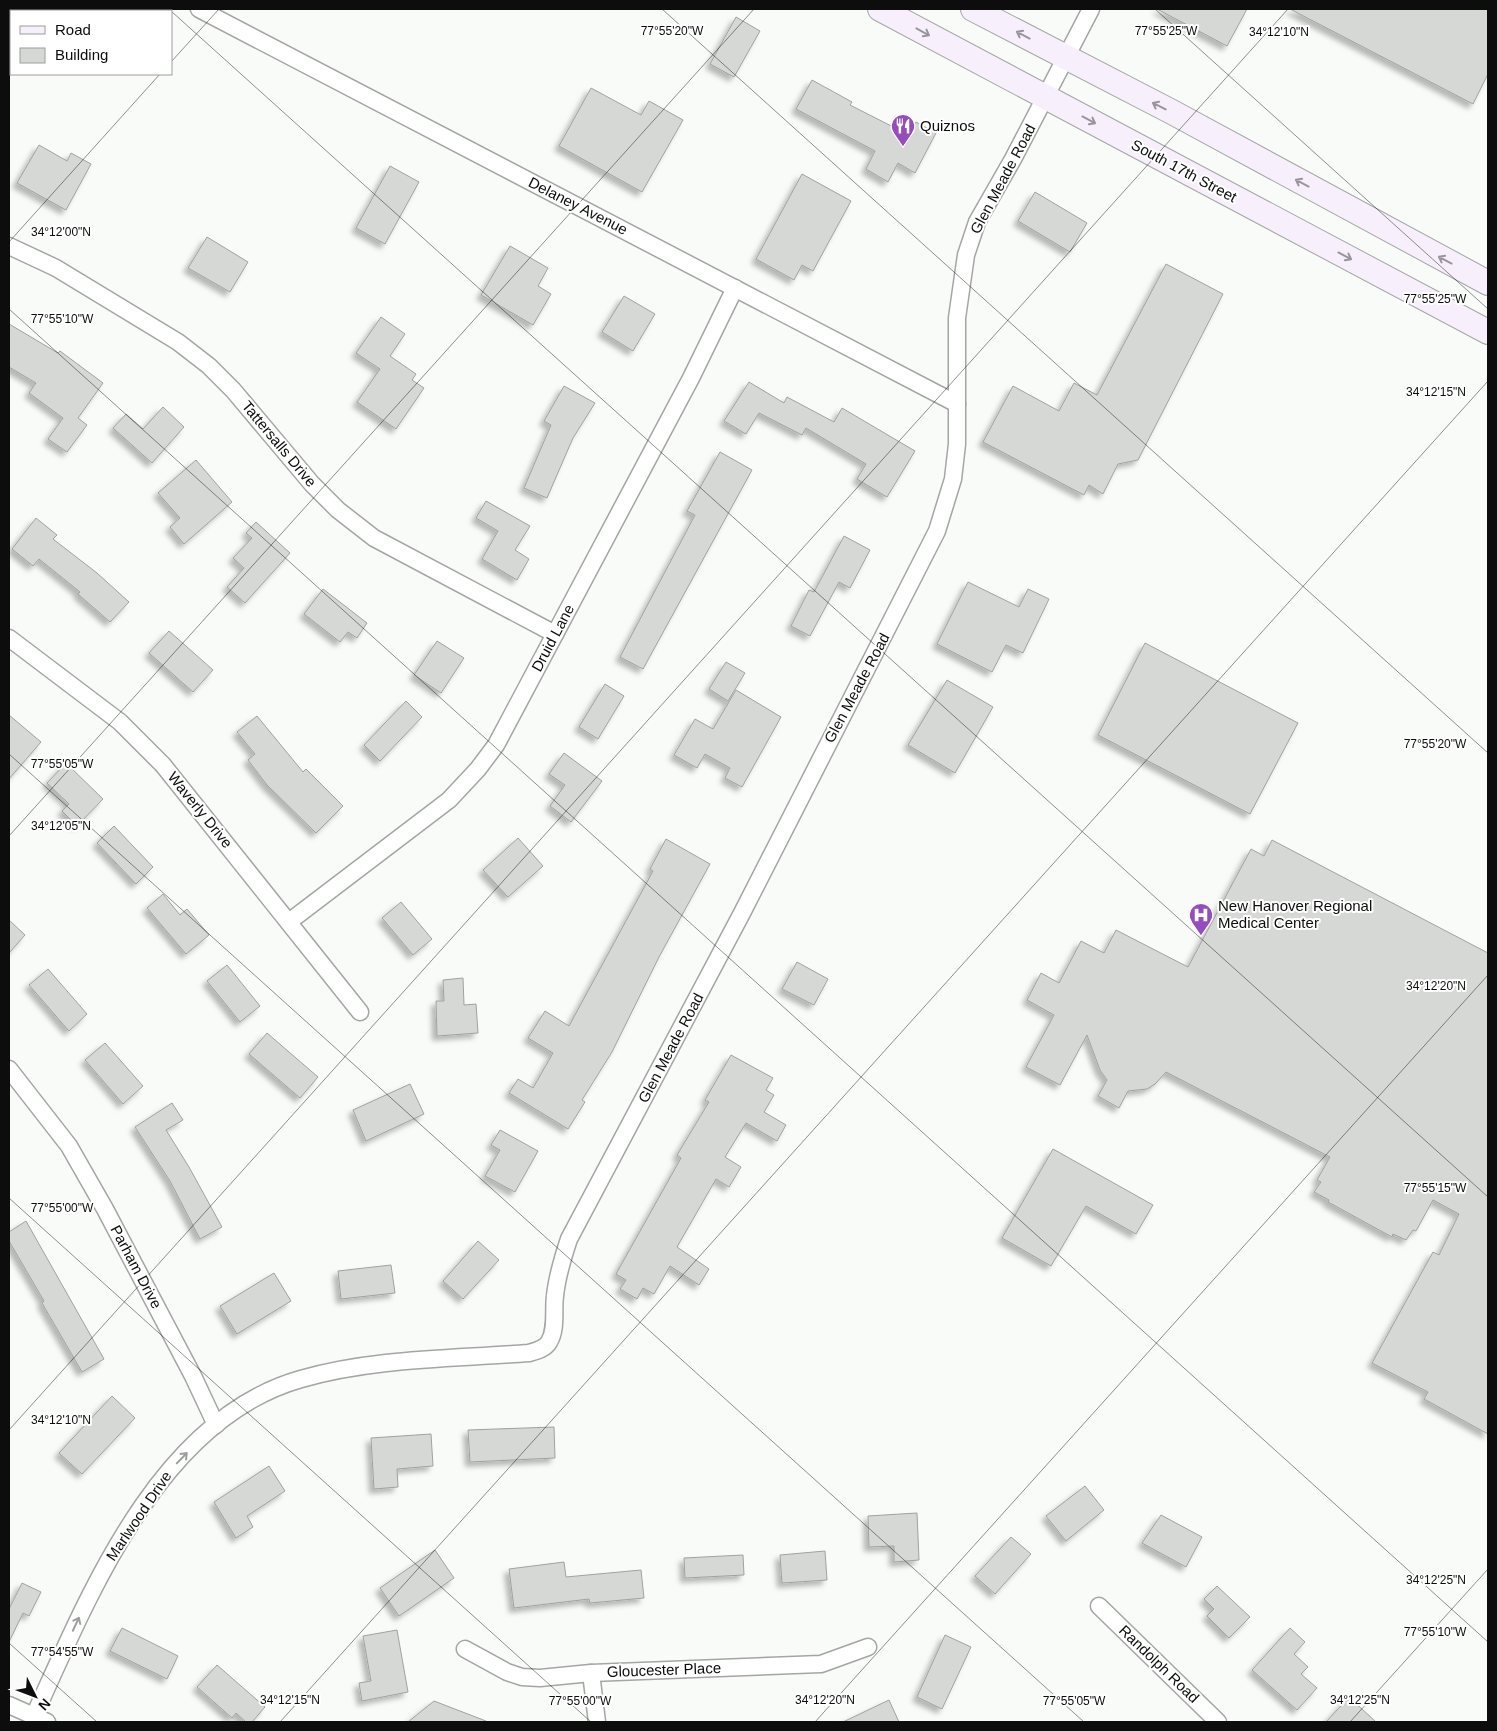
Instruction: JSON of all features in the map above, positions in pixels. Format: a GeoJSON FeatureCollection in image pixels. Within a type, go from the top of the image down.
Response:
{"type":"FeatureCollection","features":[{"type":"Feature","properties":{"kind":"main road","name":"South 17th Street"},"geometry":{"type":"LineString","coordinates":[[880,9],[1488,332]]}},
{"type":"Feature","properties":{"kind":"main road"},"geometry":{"type":"LineString","coordinates":[[973,9],[1488,283]]}},
{"type":"Feature","properties":{"kind":"street","name":"Delaney Avenue"},"geometry":{"type":"LineString","coordinates":[[199,9],[957,404]]}},
{"type":"Feature","properties":{"kind":"street","name":"Glen Meade Road"},"geometry":{"type":"LineString","coordinates":[[546,1346],[553,1333],[555,1295],[560,1264],[569,1238],[733,930],[937,531],[953,479],[957,444],[957,318],[966,255],[977,222],[1046,97],[1091,9]]}},
{"type":"Feature","properties":{"kind":"street","name":"Tattersalls Drive"},"geometry":{"type":"LineString","coordinates":[[9,246],[56,268],[178,342],[209,366],[233,390],[312,484],[338,510],[374,538],[555,634]]}},
{"type":"Feature","properties":{"kind":"street","name":"Druid Lane"},"geometry":{"type":"LineString","coordinates":[[290,921],[441,806],[478,769],[496,745],[691,378],[735,288]]}},
{"type":"Feature","properties":{"kind":"street","name":"Waverly Drive"},"geometry":{"type":"LineString","coordinates":[[9,638],[70,682],[136,736],[163,765],[290,921],[360,1012]]}},
{"type":"Feature","properties":{"kind":"street","name":"Parham Drive"},"geometry":{"type":"LineString","coordinates":[[9,1068],[50,1120],[73,1154],[189,1367],[216,1425]]}},
{"type":"Feature","properties":{"kind":"street","name":"Marlwood Drive"},"geometry":{"type":"LineString","coordinates":[[41,1719],[88,1598],[114,1552],[144,1504],[172,1468],[216,1425],[276,1388],[324,1374],[358,1366],[529,1353],[546,1346]]}},
{"type":"Feature","properties":{"kind":"street","name":"Randolph Road"},"geometry":{"type":"LineString","coordinates":[[1099,1606],[1218,1722]]}},
{"type":"Feature","properties":{"kind":"street","name":"Gloucester Place"},"geometry":{"type":"LineString","coordinates":[[465,1649],[522,1677],[540,1678],[591,1673],[821,1664],[868,1647]]}},
{"type":"Feature","properties":{"kind":"street"},"geometry":{"type":"LineString","coordinates":[[591,1673],[597,1722]]}},
{"type":"Feature","properties":{"kind":"street"},"geometry":{"type":"LineString","coordinates":[[9,1705],[41,1719]]}},
{"type":"Feature","properties":{"kind":"building"},"geometry":{"type":"Polygon","coordinates":[[[1157,9],[1247,9],[1227,46],[1157,9]]]}},
{"type":"Feature","properties":{"kind":"building"},"geometry":{"type":"Polygon","coordinates":[[[1290,9],[1488,9],[1488,74],[1473,104],[1290,9]]]}},
{"type":"Feature","properties":{"kind":"building"},"geometry":{"type":"Polygon","coordinates":[[[736,17],[760,31],[734,77],[710,64],[736,17]]]}},
{"type":"Feature","properties":{"kind":"building"},"geometry":{"type":"Polygon","coordinates":[[[812,80],[852,102],[850,105],[909,135],[916,122],[936,133],[915,173],[898,163],[888,182],[866,169],[875,151],[796,109],[812,80]]]}},
{"type":"Feature","properties":{"kind":"building"},"geometry":{"type":"Polygon","coordinates":[[[591,88],[641,115],[649,101],[683,120],[642,192],[559,146],[591,88]]]}},
{"type":"Feature","properties":{"kind":"building"},"geometry":{"type":"Polygon","coordinates":[[[39,145],[67,161],[71,153],[91,164],[66,210],[17,183],[39,145]]]}},
{"type":"Feature","properties":{"kind":"building"},"geometry":{"type":"Polygon","coordinates":[[[390,166],[419,182],[385,244],[356,228],[390,166]]]}},
{"type":"Feature","properties":{"kind":"building"},"geometry":{"type":"Polygon","coordinates":[[[802,174],[851,201],[813,271],[802,265],[794,280],[756,259],[802,174]]]}},
{"type":"Feature","properties":{"kind":"building"},"geometry":{"type":"Polygon","coordinates":[[[1035,192],[1087,223],[1070,252],[1018,221],[1035,192]]]}},
{"type":"Feature","properties":{"kind":"building"},"geometry":{"type":"Polygon","coordinates":[[[207,237],[248,262],[230,292],[188,268],[207,237]]]}},
{"type":"Feature","properties":{"kind":"building"},"geometry":{"type":"Polygon","coordinates":[[[510,246],[548,268],[538,286],[551,294],[533,325],[481,295],[510,246]]]}},
{"type":"Feature","properties":{"kind":"building"},"geometry":{"type":"Polygon","coordinates":[[[1166,264],[1223,294],[1138,460],[1118,464],[1103,494],[1089,485],[1084,495],[983,442],[1013,386],[1059,411],[1074,383],[1097,395],[1166,264]]]}},
{"type":"Feature","properties":{"kind":"building"},"geometry":{"type":"Polygon","coordinates":[[[624,296],[655,314],[633,351],[602,332],[624,296]]]}},
{"type":"Feature","properties":{"kind":"building"},"geometry":{"type":"Polygon","coordinates":[[[381,317],[405,334],[390,356],[416,374],[412,380],[424,388],[396,429],[357,402],[380,369],[356,353],[381,317]]]}},
{"type":"Feature","properties":{"kind":"building"},"geometry":{"type":"Polygon","coordinates":[[[9,324],[58,353],[60,351],[103,383],[78,418],[87,425],[67,452],[48,439],[63,418],[29,393],[36,383],[9,367],[9,324]]]}},
{"type":"Feature","properties":{"kind":"building"},"geometry":{"type":"Polygon","coordinates":[[[749,382],[784,403],[787,397],[834,422],[842,408],[915,451],[887,497],[857,479],[866,464],[806,428],[802,435],[759,413],[746,434],[724,421],[749,382]]]}},
{"type":"Feature","properties":{"kind":"building"},"geometry":{"type":"Polygon","coordinates":[[[564,386],[595,403],[573,438],[547,498],[524,488],[551,425],[544,421],[564,386]]]}},
{"type":"Feature","properties":{"kind":"building"},"geometry":{"type":"Polygon","coordinates":[[[163,407],[184,427],[152,463],[113,428],[126,414],[143,429],[163,407]]]}},
{"type":"Feature","properties":{"kind":"building"},"geometry":{"type":"Polygon","coordinates":[[[720,452],[752,470],[643,669],[620,657],[695,515],[687,511],[720,452]]]}},
{"type":"Feature","properties":{"kind":"building"},"geometry":{"type":"Polygon","coordinates":[[[196,460],[232,502],[184,544],[170,527],[180,518],[158,493],[196,460]]]}},
{"type":"Feature","properties":{"kind":"building"},"geometry":{"type":"Polygon","coordinates":[[[486,501],[530,526],[515,550],[529,559],[517,580],[482,559],[498,531],[476,518],[486,501]]]}},
{"type":"Feature","properties":{"kind":"building"},"geometry":{"type":"Polygon","coordinates":[[[36,518],[57,535],[53,539],[97,573],[129,602],[110,622],[78,594],[80,592],[39,559],[33,566],[12,549],[36,518]]]}},
{"type":"Feature","properties":{"kind":"building"},"geometry":{"type":"Polygon","coordinates":[[[256,522],[290,553],[245,603],[227,587],[244,568],[233,558],[252,538],[246,533],[256,522]]]}},
{"type":"Feature","properties":{"kind":"building"},"geometry":{"type":"Polygon","coordinates":[[[844,536],[870,550],[850,588],[839,582],[810,636],[791,626],[809,590],[814,592],[844,536]]]}},
{"type":"Feature","properties":{"kind":"building"},"geometry":{"type":"Polygon","coordinates":[[[968,582],[1019,607],[1028,589],[1049,599],[1023,653],[1006,645],[992,672],[937,644],[968,582]]]}},
{"type":"Feature","properties":{"kind":"building"},"geometry":{"type":"Polygon","coordinates":[[[323,589],[367,623],[357,638],[348,632],[340,642],[304,614],[323,589]]]}},
{"type":"Feature","properties":{"kind":"building"},"geometry":{"type":"Polygon","coordinates":[[[169,631],[213,670],[193,692],[149,653],[169,631]]]}},
{"type":"Feature","properties":{"kind":"building"},"geometry":{"type":"Polygon","coordinates":[[[437,641],[464,658],[441,693],[414,675],[437,641]]]}},
{"type":"Feature","properties":{"kind":"building"},"geometry":{"type":"Polygon","coordinates":[[[1145,643],[1298,723],[1250,814],[1098,735],[1145,643]]]}},
{"type":"Feature","properties":{"kind":"building"},"geometry":{"type":"Polygon","coordinates":[[[726,662],[745,673],[728,701],[709,689],[726,662]]]}},
{"type":"Feature","properties":{"kind":"building"},"geometry":{"type":"Polygon","coordinates":[[[947,680],[993,707],[955,773],[908,745],[947,680]]]}},
{"type":"Feature","properties":{"kind":"building"},"geometry":{"type":"Polygon","coordinates":[[[605,684],[624,696],[598,739],[579,727],[605,684]]]}},
{"type":"Feature","properties":{"kind":"building"},"geometry":{"type":"Polygon","coordinates":[[[736,690],[781,717],[742,787],[725,778],[730,768],[705,754],[697,768],[674,755],[695,719],[713,729],[736,690]]]}},
{"type":"Feature","properties":{"kind":"building"},"geometry":{"type":"Polygon","coordinates":[[[406,701],[422,717],[380,761],[364,745],[406,701]]]}},
{"type":"Feature","properties":{"kind":"building"},"geometry":{"type":"Polygon","coordinates":[[[9,715],[41,742],[9,779],[9,715]]]}},
{"type":"Feature","properties":{"kind":"building"},"geometry":{"type":"Polygon","coordinates":[[[257,716],[303,772],[306,769],[343,806],[316,833],[267,785],[248,760],[255,754],[237,732],[257,716]]]}},
{"type":"Feature","properties":{"kind":"building"},"geometry":{"type":"Polygon","coordinates":[[[564,753],[602,781],[571,822],[550,806],[565,785],[549,774],[564,753]]]}},
{"type":"Feature","properties":{"kind":"building"},"geometry":{"type":"Polygon","coordinates":[[[66,763],[103,799],[77,826],[62,811],[69,804],[47,783],[66,763]]]}},
{"type":"Feature","properties":{"kind":"building"},"geometry":{"type":"Polygon","coordinates":[[[114,826],[153,867],[136,884],[97,843],[114,826]]]}},
{"type":"Feature","properties":{"kind":"building"},"geometry":{"type":"Polygon","coordinates":[[[518,838],[543,866],[508,897],[483,870],[518,838]]]}},
{"type":"Feature","properties":{"kind":"building"},"geometry":{"type":"Polygon","coordinates":[[[666,839],[710,864],[659,957],[612,1052],[582,1100],[585,1102],[568,1129],[509,1093],[518,1079],[533,1088],[553,1053],[528,1038],[545,1011],[569,1026],[653,871],[650,869],[666,839]]]}},
{"type":"Feature","properties":{"kind":"building"},"geometry":{"type":"Polygon","coordinates":[[[1272,840],[1488,953],[1488,1434],[1424,1399],[1428,1392],[1372,1363],[1433,1252],[1439,1255],[1459,1214],[1433,1200],[1416,1231],[1413,1230],[1406,1240],[1393,1234],[1392,1237],[1328,1202],[1329,1200],[1314,1192],[1321,1182],[1317,1180],[1330,1157],[1166,1072],[1155,1084],[1147,1089],[1128,1091],[1119,1108],[1098,1096],[1107,1080],[1100,1070],[1087,1035],[1060,1085],[1026,1067],[1054,1015],[1027,1000],[1041,973],[1059,983],[1081,941],[1104,953],[1116,930],[1188,967],[1251,849],[1264,856],[1272,840]]]}},
{"type":"Feature","properties":{"kind":"building"},"geometry":{"type":"Polygon","coordinates":[[[163,894],[180,915],[187,909],[209,935],[186,954],[147,908],[163,894]]]}},
{"type":"Feature","properties":{"kind":"building"},"geometry":{"type":"Polygon","coordinates":[[[401,902],[432,939],[413,955],[382,918],[401,902]]]}},
{"type":"Feature","properties":{"kind":"building"},"geometry":{"type":"Polygon","coordinates":[[[9,920],[25,935],[9,953],[9,920]]]}},
{"type":"Feature","properties":{"kind":"building"},"geometry":{"type":"Polygon","coordinates":[[[797,962],[828,979],[814,1005],[782,989],[797,962]]]}},
{"type":"Feature","properties":{"kind":"building"},"geometry":{"type":"Polygon","coordinates":[[[227,965],[260,1006],[240,1022],[207,981],[227,965]]]}},
{"type":"Feature","properties":{"kind":"building"},"geometry":{"type":"Polygon","coordinates":[[[48,969],[87,1014],[69,1031],[29,985],[48,969]]]}},
{"type":"Feature","properties":{"kind":"building"},"geometry":{"type":"Polygon","coordinates":[[[463,978],[464,1005],[476,1004],[478,1033],[437,1036],[436,1001],[444,1001],[443,980],[463,978]]]}},
{"type":"Feature","properties":{"kind":"building"},"geometry":{"type":"Polygon","coordinates":[[[267,1033],[318,1077],[300,1098],[249,1054],[267,1033]]]}},
{"type":"Feature","properties":{"kind":"building"},"geometry":{"type":"Polygon","coordinates":[[[105,1043],[143,1086],[123,1104],[85,1060],[105,1043]]]}},
{"type":"Feature","properties":{"kind":"building"},"geometry":{"type":"Polygon","coordinates":[[[731,1055],[773,1078],[766,1090],[774,1095],[764,1112],[786,1125],[777,1141],[746,1123],[725,1157],[741,1167],[729,1187],[716,1179],[677,1247],[709,1269],[699,1285],[670,1266],[654,1294],[643,1288],[637,1299],[620,1289],[626,1280],[616,1274],[681,1158],[677,1155],[709,1102],[705,1100],[731,1055]]]}},
{"type":"Feature","properties":{"kind":"building"},"geometry":{"type":"Polygon","coordinates":[[[410,1084],[424,1114],[366,1141],[353,1110],[410,1084]]]}},
{"type":"Feature","properties":{"kind":"building"},"geometry":{"type":"Polygon","coordinates":[[[172,1103],[183,1120],[166,1130],[222,1227],[200,1239],[170,1181],[135,1127],[172,1103]]]}},
{"type":"Feature","properties":{"kind":"building"},"geometry":{"type":"Polygon","coordinates":[[[500,1130],[538,1151],[515,1192],[485,1176],[500,1150],[491,1145],[500,1130]]]}},
{"type":"Feature","properties":{"kind":"building"},"geometry":{"type":"Polygon","coordinates":[[[1053,1149],[1153,1205],[1136,1234],[1086,1206],[1051,1266],[1002,1238],[1053,1149]]]}},
{"type":"Feature","properties":{"kind":"building"},"geometry":{"type":"Polygon","coordinates":[[[26,1221],[104,1359],[82,1372],[9,1241],[9,1232],[26,1221]]]}},
{"type":"Feature","properties":{"kind":"building"},"geometry":{"type":"Polygon","coordinates":[[[478,1241],[499,1260],[463,1299],[443,1281],[478,1241]]]}},
{"type":"Feature","properties":{"kind":"building"},"geometry":{"type":"Polygon","coordinates":[[[391,1265],[395,1293],[341,1299],[338,1271],[391,1265]]]}},
{"type":"Feature","properties":{"kind":"building"},"geometry":{"type":"Polygon","coordinates":[[[274,1273],[291,1301],[237,1334],[220,1306],[274,1273]]]}},
{"type":"Feature","properties":{"kind":"building"},"geometry":{"type":"Polygon","coordinates":[[[112,1396],[135,1418],[82,1474],[59,1453],[112,1396]]]}},
{"type":"Feature","properties":{"kind":"building"},"geometry":{"type":"Polygon","coordinates":[[[554,1427],[555,1458],[470,1462],[468,1430],[554,1427]]]}},
{"type":"Feature","properties":{"kind":"building"},"geometry":{"type":"Polygon","coordinates":[[[431,1434],[433,1466],[397,1469],[398,1487],[374,1489],[371,1438],[431,1434]]]}},
{"type":"Feature","properties":{"kind":"building"},"geometry":{"type":"Polygon","coordinates":[[[269,1466],[285,1491],[247,1516],[253,1527],[236,1538],[214,1502],[269,1466]]]}},
{"type":"Feature","properties":{"kind":"building"},"geometry":{"type":"Polygon","coordinates":[[[1085,1486],[1104,1510],[1066,1541],[1046,1516],[1085,1486]]]}},
{"type":"Feature","properties":{"kind":"building"},"geometry":{"type":"Polygon","coordinates":[[[917,1513],[919,1560],[894,1562],[894,1546],[869,1547],[868,1516],[917,1513]]]}},
{"type":"Feature","properties":{"kind":"building"},"geometry":{"type":"Polygon","coordinates":[[[1161,1515],[1202,1537],[1186,1567],[1142,1543],[1161,1515]]]}},
{"type":"Feature","properties":{"kind":"building"},"geometry":{"type":"Polygon","coordinates":[[[1011,1537],[1031,1554],[995,1594],[975,1576],[1011,1537]]]}},
{"type":"Feature","properties":{"kind":"building"},"geometry":{"type":"Polygon","coordinates":[[[435,1550],[454,1578],[399,1616],[380,1588],[435,1550]]]}},
{"type":"Feature","properties":{"kind":"building"},"geometry":{"type":"Polygon","coordinates":[[[825,1551],[827,1580],[782,1583],[780,1555],[825,1551]]]}},
{"type":"Feature","properties":{"kind":"building"},"geometry":{"type":"Polygon","coordinates":[[[743,1555],[744,1575],[685,1578],[684,1558],[743,1555]]]}},
{"type":"Feature","properties":{"kind":"building"},"geometry":{"type":"Polygon","coordinates":[[[564,1562],[566,1577],[641,1570],[644,1598],[590,1603],[589,1599],[514,1608],[509,1569],[564,1562]]]}},
{"type":"Feature","properties":{"kind":"building"},"geometry":{"type":"Polygon","coordinates":[[[22,1583],[41,1592],[29,1616],[23,1613],[9,1642],[9,1609],[22,1583]]]}},
{"type":"Feature","properties":{"kind":"building"},"geometry":{"type":"Polygon","coordinates":[[[1217,1586],[1250,1617],[1229,1638],[1207,1616],[1214,1609],[1204,1599],[1217,1586]]]}},
{"type":"Feature","properties":{"kind":"building"},"geometry":{"type":"Polygon","coordinates":[[[122,1628],[178,1656],[167,1679],[110,1651],[122,1628]]]}},
{"type":"Feature","properties":{"kind":"building"},"geometry":{"type":"Polygon","coordinates":[[[1290,1628],[1305,1642],[1294,1654],[1308,1667],[1301,1674],[1317,1688],[1297,1710],[1252,1670],[1290,1628]]]}},
{"type":"Feature","properties":{"kind":"building"},"geometry":{"type":"Polygon","coordinates":[[[397,1630],[408,1692],[362,1701],[359,1683],[371,1681],[363,1636],[397,1630]]]}},
{"type":"Feature","properties":{"kind":"building"},"geometry":{"type":"Polygon","coordinates":[[[945,1635],[971,1647],[942,1709],[917,1697],[945,1635]]]}},
{"type":"Feature","properties":{"kind":"building"},"geometry":{"type":"Polygon","coordinates":[[[217,1665],[265,1707],[252,1722],[246,1722],[236,1713],[232,1718],[197,1687],[217,1665]]]}},
{"type":"Feature","properties":{"kind":"building"},"geometry":{"type":"Polygon","coordinates":[[[1349,1697],[1376,1722],[1326,1722],[1349,1697]]]}},
{"type":"Feature","properties":{"kind":"building"},"geometry":{"type":"Polygon","coordinates":[[[889,1700],[899,1722],[843,1722],[889,1700]]]}},
{"type":"Feature","properties":{"kind":"building"},"geometry":{"type":"Polygon","coordinates":[[[434,1701],[486,1721],[408,1722],[434,1701]]]}},
{"type":"Feature","properties":{"kind":"place","name":"Quiznos"},"geometry":{"type":"Point","coordinates":[903,147]}},
{"type":"Feature","properties":{"kind":"place","name":"New Hanover Regional Medical Center"},"geometry":{"type":"Point","coordinates":[1201,936]}}]}
